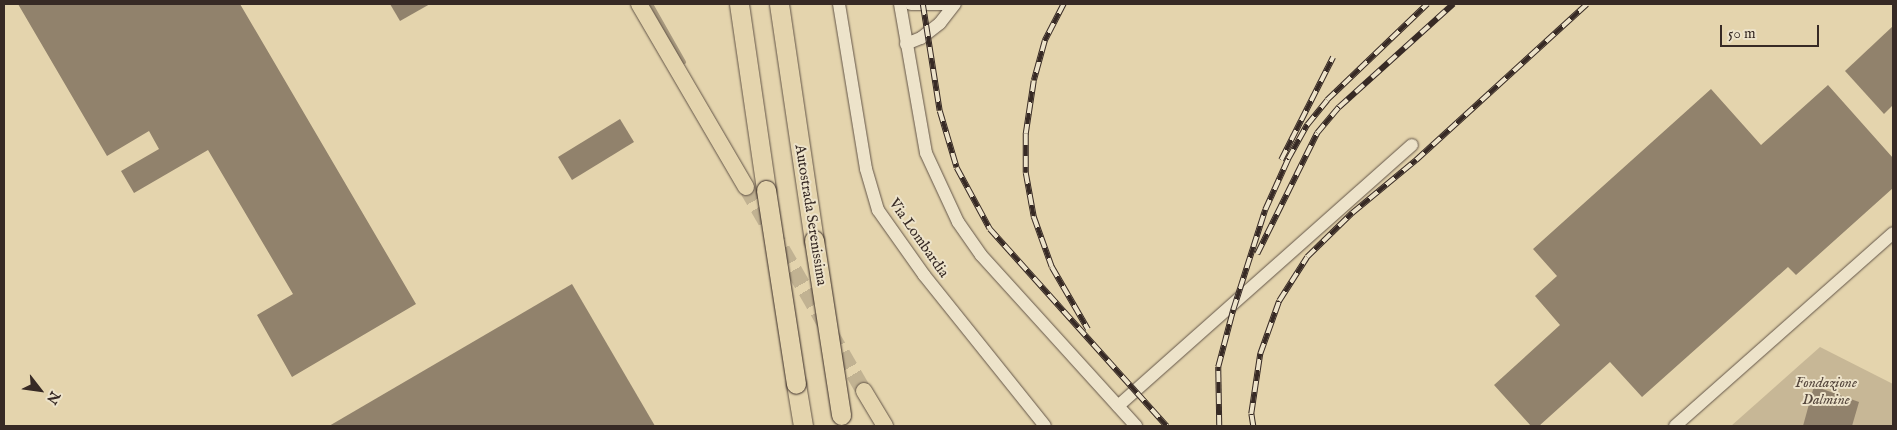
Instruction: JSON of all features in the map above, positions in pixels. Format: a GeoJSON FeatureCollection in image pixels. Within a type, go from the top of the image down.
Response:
{"type":"FeatureCollection","features":[{"type":"Feature","properties":{"kind":"highway"},"geometry":{"type":"LineString","coordinates":[[739,4],[803,426]]}},
{"type":"Feature","properties":{"kind":"highway","name":"Autostrada Serenissima"},"geometry":{"type":"LineString","coordinates":[[779,4],[842,420]]}},
{"type":"Feature","properties":{"kind":"main road"},"geometry":{"type":"LineString","coordinates":[[639,4],[746,187]]}},
{"type":"Feature","properties":{"kind":"main road"},"geometry":{"type":"LineString","coordinates":[[864,391],[885,426]]}},
{"type":"Feature","properties":{"kind":"street","name":"Via Lombardia"},"geometry":{"type":"LineString","coordinates":[[839,4],[866,169],[878,210],[924,275],[1045,426]]}},
{"type":"Feature","properties":{"kind":"street"},"geometry":{"type":"LineString","coordinates":[[900,4],[926,153],[958,222],[981,255],[1136,426]]}},
{"type":"Feature","properties":{"kind":"street"},"geometry":{"type":"LineString","coordinates":[[911,4],[944,4]]}},
{"type":"Feature","properties":{"kind":"street"},"geometry":{"type":"LineString","coordinates":[[906,44],[921,38],[940,23],[955,4]]}},
{"type":"Feature","properties":{"kind":"street"},"geometry":{"type":"LineString","coordinates":[[1118,406],[1412,145]]}},
{"type":"Feature","properties":{"kind":"street"},"geometry":{"type":"LineString","coordinates":[[1674,426],[1893,233]]}},
{"type":"Feature","properties":{"kind":"green space","name":"Fondazione Dalmine"},"geometry":{"type":"Polygon","coordinates":[[[1820,347],[1893,384],[1893,426],[1731,426],[1820,347]]]}},
{"type":"Feature","properties":{"kind":"building"},"geometry":{"type":"Polygon","coordinates":[[[18,4],[240,4],[416,304],[292,377],[257,315],[293,294],[208,150],[134,193],[121,171],[159,149],[149,131],[107,156],[18,4]]]}},
{"type":"Feature","properties":{"kind":"building"},"geometry":{"type":"Polygon","coordinates":[[[390,4],[430,4],[400,21],[390,4]]]}},
{"type":"Feature","properties":{"kind":"building"},"geometry":{"type":"Polygon","coordinates":[[[1893,26],[1893,105],[1884,114],[1845,71],[1893,26]]]}},
{"type":"Feature","properties":{"kind":"building"},"geometry":{"type":"Polygon","coordinates":[[[1828,85],[1893,158],[1893,188],[1796,275],[1788,267],[1642,397],[1610,362],[1539,426],[1531,426],[1494,385],[1560,325],[1535,296],[1557,276],[1533,249],[1711,89],[1761,145],[1828,85]]]}},
{"type":"Feature","properties":{"kind":"building"},"geometry":{"type":"Polygon","coordinates":[[[620,119],[634,142],[572,180],[558,157],[620,119]]]}},
{"type":"Feature","properties":{"kind":"building"},"geometry":{"type":"Polygon","coordinates":[[[572,284],[655,426],[329,426],[572,284]]]}},
{"type":"Feature","properties":{"kind":"building","name":"Fondazione Dalmine"},"geometry":{"type":"Polygon","coordinates":[[[1814,386],[1859,402],[1852,426],[1803,426],[1814,386]]]}},
{"type":"Feature","properties":{"kind":"waterway"},"geometry":{"type":"LineString","coordinates":[[651,4],[684,62]]}},
{"type":"Feature","properties":{"kind":"tunnel"},"geometry":{"type":"LineString","coordinates":[[746,187],[864,391]]}},
{"type":"Feature","properties":{"kind":"railway"},"geometry":{"type":"LineString","coordinates":[[923,4],[940,111],[957,168],[990,229],[1167,426]]}},
{"type":"Feature","properties":{"kind":"railway"},"geometry":{"type":"LineString","coordinates":[[1064,4],[1045,41],[1034,81],[1026,134],[1026,173],[1034,217],[1052,267],[1088,329]]}},
{"type":"Feature","properties":{"kind":"railway"},"geometry":{"type":"LineString","coordinates":[[1219,426],[1218,367],[1233,310],[1265,210],[1288,159],[1307,125],[1327,100],[1427,4]]}},
{"type":"Feature","properties":{"kind":"railway"},"geometry":{"type":"LineString","coordinates":[[1257,254],[1317,133],[1339,107],[1453,4]]}},
{"type":"Feature","properties":{"kind":"railway"},"geometry":{"type":"LineString","coordinates":[[1253,426],[1251,414],[1260,354],[1279,301],[1307,257],[1352,213],[1416,160],[1587,4]]}},
{"type":"Feature","properties":{"kind":"railway"},"geometry":{"type":"LineString","coordinates":[[1281,160],[1333,57]]}}]}
